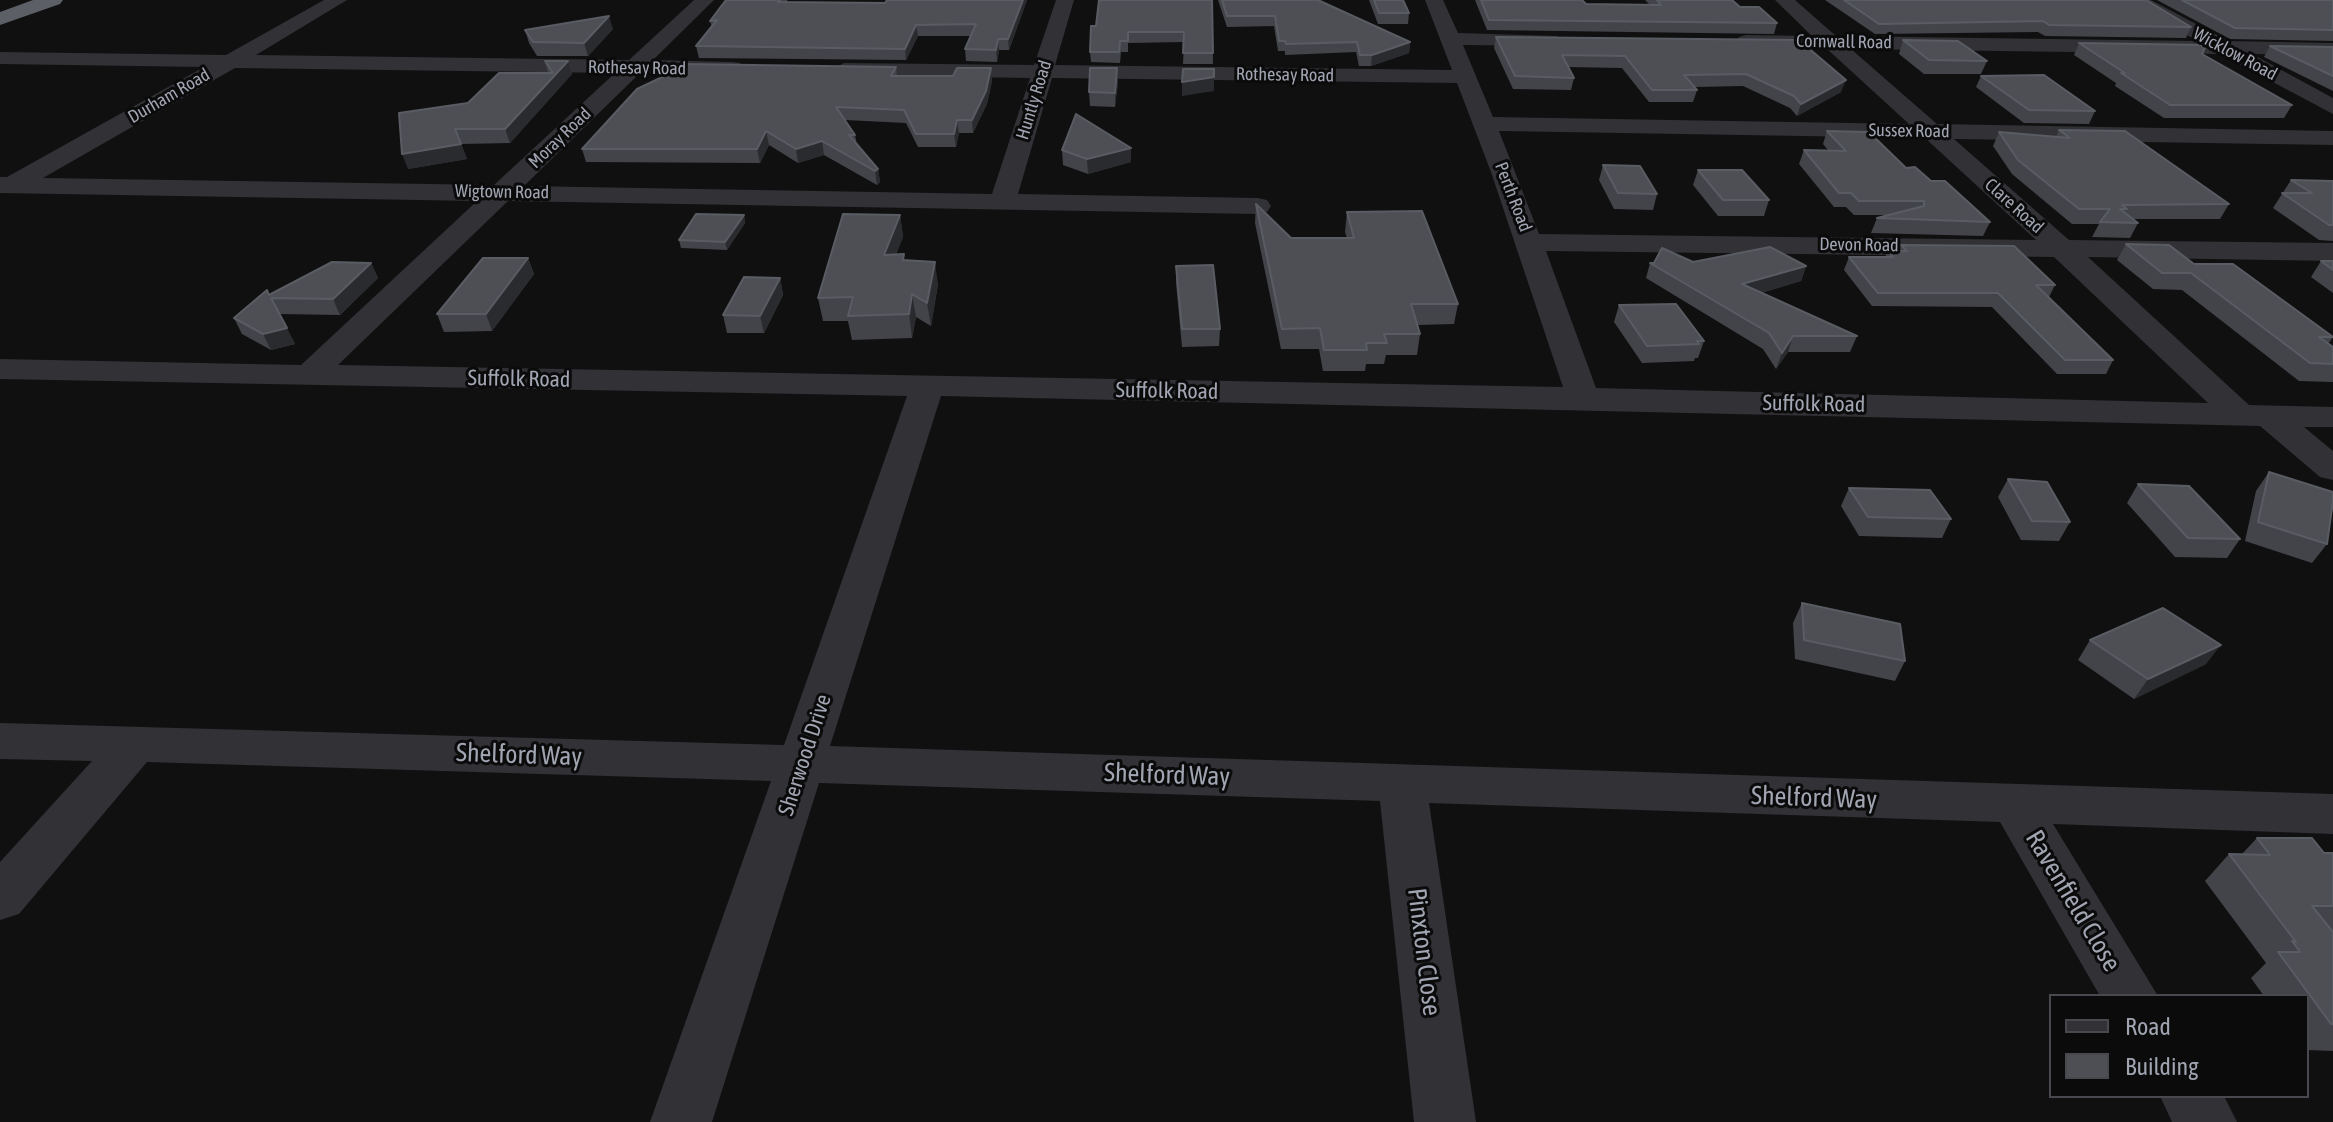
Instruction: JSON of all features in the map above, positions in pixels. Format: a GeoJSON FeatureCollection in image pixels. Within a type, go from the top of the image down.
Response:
{"type":"FeatureCollection","features":[{"type":"Feature","properties":{"kind":"highway"},"geometry":{"type":"LineString","coordinates":[[0,19],[53,0]]}},
{"type":"Feature","properties":{"kind":"street","name":"Durham Road"},"geometry":{"type":"LineString","coordinates":[[4,188],[338,0]]}},
{"type":"Feature","properties":{"kind":"street","name":"Moray Road"},"geometry":{"type":"LineString","coordinates":[[310,374],[705,0]]}},
{"type":"Feature","properties":{"kind":"street","name":"Huntly Road"},"geometry":{"type":"LineString","coordinates":[[1003,200],[1065,0]]}},
{"type":"Feature","properties":{"kind":"street","name":"Perth Road"},"geometry":{"type":"LineString","coordinates":[[1434,0],[1530,242],[1583,398]]}},
{"type":"Feature","properties":{"kind":"street","name":"Clare Road"},"geometry":{"type":"LineString","coordinates":[[1784,0],[2060,247],[2255,415],[2333,469]]}},
{"type":"Feature","properties":{"kind":"street","name":"Wicklow Road"},"geometry":{"type":"LineString","coordinates":[[2137,0],[2333,107]]}},
{"type":"Feature","properties":{"kind":"street"},"geometry":{"type":"LineString","coordinates":[[1450,39],[1577,40]]}},
{"type":"Feature","properties":{"kind":"street","name":"Cornwall Road"},"geometry":{"type":"LineString","coordinates":[[1719,41],[2333,49]]}},
{"type":"Feature","properties":{"kind":"street","name":"Rothesay Road"},"geometry":{"type":"LineString","coordinates":[[0,58],[759,69]]}},
{"type":"Feature","properties":{"kind":"street","name":"Rothesay Road"},"geometry":{"type":"LineString","coordinates":[[823,69],[1465,77]]}},
{"type":"Feature","properties":{"kind":"street","name":"Sussex Road"},"geometry":{"type":"LineString","coordinates":[[1485,124],[2333,138]]}},
{"type":"Feature","properties":{"kind":"street","name":"Wigtown Road"},"geometry":{"type":"LineString","coordinates":[[4,188],[504,192],[1258,206]]}},
{"type":"Feature","properties":{"kind":"street","name":"Devon Road"},"geometry":{"type":"LineString","coordinates":[[1530,242],[2333,252]]}},
{"type":"Feature","properties":{"kind":"street","name":"Suffolk Road"},"geometry":{"type":"LineString","coordinates":[[0,369],[1583,398],[2333,417]]}},
{"type":"Feature","properties":{"kind":"street","name":"Sherwood Drive"},"geometry":{"type":"LineString","coordinates":[[681,1122],[927,387]]}},
{"type":"Feature","properties":{"kind":"street","name":"Shelford Way"},"geometry":{"type":"LineString","coordinates":[[0,741],[1402,782],[2333,814]]}},
{"type":"Feature","properties":{"kind":"street"},"geometry":{"type":"LineString","coordinates":[[0,898],[135,745]]}},
{"type":"Feature","properties":{"kind":"street","name":"Pinxton Close"},"geometry":{"type":"LineString","coordinates":[[1402,782],[1445,1122]]}},
{"type":"Feature","properties":{"kind":"street","name":"Ravenfield Close"},"geometry":{"type":"LineString","coordinates":[[2015,805],[2129,994]]}},
{"type":"Feature","properties":{"kind":"street"},"geometry":{"type":"LineString","coordinates":[[2191,1098],[2206,1122]]}},
{"type":"Feature","properties":{"kind":"building"},"geometry":{"type":"Polygon","coordinates":[[[726,0],[885,3],[887,0],[1023,0],[1008,39],[998,39],[996,50],[965,49],[976,24],[916,25],[905,49],[696,46],[717,20],[710,21],[726,0]]]}},
{"type":"Feature","properties":{"kind":"building"},"geometry":{"type":"Polygon","coordinates":[[[1099,0],[1212,0],[1213,53],[1183,53],[1184,32],[1128,32],[1128,41],[1120,41],[1119,52],[1090,52],[1091,26],[1096,26],[1099,0]]]}},
{"type":"Feature","properties":{"kind":"building"},"geometry":{"type":"Polygon","coordinates":[[[1222,0],[1318,0],[1410,42],[1372,55],[1360,55],[1357,42],[1286,44],[1279,41],[1275,16],[1227,16],[1222,0]]]}},
{"type":"Feature","properties":{"kind":"building"},"geometry":{"type":"Polygon","coordinates":[[[1374,0],[1403,0],[1409,13],[1379,13],[1374,0]]]}},
{"type":"Feature","properties":{"kind":"building"},"geometry":{"type":"Polygon","coordinates":[[[1481,0],[1582,0],[1586,4],[1661,5],[1657,0],[1732,0],[1740,7],[1759,7],[1777,23],[1489,20],[1481,0]]]}},
{"type":"Feature","properties":{"kind":"building"},"geometry":{"type":"Polygon","coordinates":[[[1844,0],[2146,0],[2191,27],[2049,25],[2043,21],[1879,24],[1844,0]]]}},
{"type":"Feature","properties":{"kind":"building"},"geometry":{"type":"Polygon","coordinates":[[[2182,0],[2333,0],[2333,30],[2235,28],[2182,0]]]}},
{"type":"Feature","properties":{"kind":"building"},"geometry":{"type":"Polygon","coordinates":[[[609,16],[584,43],[533,42],[525,30],[609,16]]]}},
{"type":"Feature","properties":{"kind":"building"},"geometry":{"type":"Polygon","coordinates":[[[1496,37],[1799,40],[1846,80],[1801,104],[1794,96],[1746,74],[1684,75],[1697,90],[1652,90],[1625,56],[1562,55],[1574,78],[1515,76],[1496,37]]]}},
{"type":"Feature","properties":{"kind":"building"},"geometry":{"type":"Polygon","coordinates":[[[1903,40],[1958,41],[1987,61],[1929,60],[1903,40]]]}},
{"type":"Feature","properties":{"kind":"building"},"geometry":{"type":"Polygon","coordinates":[[[2079,43],[2206,45],[2202,54],[2292,105],[2170,105],[2079,43]]]}},
{"type":"Feature","properties":{"kind":"building"},"geometry":{"type":"Polygon","coordinates":[[[2270,46],[2333,47],[2333,76],[2270,46]]]}},
{"type":"Feature","properties":{"kind":"building"},"geometry":{"type":"Polygon","coordinates":[[[545,61],[568,61],[505,129],[455,129],[461,144],[402,154],[399,113],[468,103],[499,73],[553,73],[545,61]]]}},
{"type":"Feature","properties":{"kind":"building"},"geometry":{"type":"Polygon","coordinates":[[[681,64],[896,67],[891,76],[953,76],[957,68],[991,68],[986,91],[972,120],[957,120],[954,134],[916,134],[904,110],[836,107],[855,135],[849,135],[878,169],[875,171],[822,141],[796,149],[766,131],[757,149],[582,149],[637,89],[677,70],[681,64]]]}},
{"type":"Feature","properties":{"kind":"building"},"geometry":{"type":"Polygon","coordinates":[[[1090,68],[1117,68],[1115,93],[1089,92],[1090,68]]]}},
{"type":"Feature","properties":{"kind":"building"},"geometry":{"type":"Polygon","coordinates":[[[1183,69],[1214,69],[1214,77],[1182,82],[1183,69]]]}},
{"type":"Feature","properties":{"kind":"building"},"geometry":{"type":"Polygon","coordinates":[[[2044,75],[2095,111],[2029,110],[1981,76],[2044,75]]]}},
{"type":"Feature","properties":{"kind":"building"},"geometry":{"type":"Polygon","coordinates":[[[1076,114],[1131,148],[1087,159],[1062,150],[1076,114]]]}},
{"type":"Feature","properties":{"kind":"building"},"geometry":{"type":"Polygon","coordinates":[[[2059,130],[2125,131],[2229,204],[2122,205],[2127,209],[2120,209],[2138,223],[2100,222],[2110,209],[2079,209],[2018,160],[1999,132],[2070,138],[2059,130]]]}},
{"type":"Feature","properties":{"kind":"building"},"geometry":{"type":"Polygon","coordinates":[[[1827,131],[1869,132],[1906,168],[1915,167],[1931,181],[1945,181],[1990,222],[1877,218],[1924,206],[1924,201],[1859,201],[1851,193],[1839,193],[1804,150],[1846,151],[1827,131]]]}},
{"type":"Feature","properties":{"kind":"building"},"geometry":{"type":"Polygon","coordinates":[[[1603,165],[1640,166],[1657,194],[1618,193],[1603,165]]]}},
{"type":"Feature","properties":{"kind":"building"},"geometry":{"type":"Polygon","coordinates":[[[1698,170],[1742,170],[1769,200],[1723,200],[1698,170]]]}},
{"type":"Feature","properties":{"kind":"building"},"geometry":{"type":"Polygon","coordinates":[[[2291,180],[2333,181],[2333,225],[2282,193],[2312,193],[2291,180]]]}},
{"type":"Feature","properties":{"kind":"building"},"geometry":{"type":"Polygon","coordinates":[[[1256,204],[1291,238],[1354,238],[1347,212],[1422,211],[1458,304],[1411,304],[1420,334],[1384,334],[1387,343],[1366,343],[1367,350],[1324,350],[1320,328],[1282,329],[1256,204]]]}},
{"type":"Feature","properties":{"kind":"building"},"geometry":{"type":"Polygon","coordinates":[[[696,214],[744,215],[725,242],[679,240],[696,214]]]}},
{"type":"Feature","properties":{"kind":"building"},"geometry":{"type":"Polygon","coordinates":[[[843,214],[900,215],[884,255],[904,254],[903,260],[935,262],[927,303],[912,294],[909,314],[848,316],[853,297],[818,298],[843,214]]]}},
{"type":"Feature","properties":{"kind":"building"},"geometry":{"type":"Polygon","coordinates":[[[2126,244],[2169,245],[2194,264],[2233,264],[2333,337],[2319,337],[2333,347],[2333,364],[2310,363],[2191,273],[2162,273],[2126,244]]]}},
{"type":"Feature","properties":{"kind":"building"},"geometry":{"type":"Polygon","coordinates":[[[1901,245],[2014,246],[2055,285],[2036,285],[2113,360],[2065,360],[1998,293],[1878,293],[1849,257],[1893,257],[1888,251],[1907,251],[1901,245]]]}},
{"type":"Feature","properties":{"kind":"building"},"geometry":{"type":"Polygon","coordinates":[[[1770,247],[1806,266],[1742,284],[1857,336],[1793,336],[1782,353],[1769,333],[1650,263],[1654,263],[1662,248],[1693,262],[1770,247]]]}},
{"type":"Feature","properties":{"kind":"building"},"geometry":{"type":"Polygon","coordinates":[[[483,258],[528,258],[486,314],[437,314],[483,258]]]}},
{"type":"Feature","properties":{"kind":"building"},"geometry":{"type":"Polygon","coordinates":[[[2321,261],[2333,261],[2333,270],[2321,261]]]}},
{"type":"Feature","properties":{"kind":"building"},"geometry":{"type":"Polygon","coordinates":[[[332,262],[371,263],[333,299],[271,298],[287,328],[263,334],[234,318],[267,290],[269,295],[332,262]]]}},
{"type":"Feature","properties":{"kind":"building"},"geometry":{"type":"Polygon","coordinates":[[[1213,265],[1220,329],[1182,329],[1176,266],[1213,265]]]}},
{"type":"Feature","properties":{"kind":"building"},"geometry":{"type":"Polygon","coordinates":[[[744,277],[780,278],[760,316],[723,315],[744,277]]]}},
{"type":"Feature","properties":{"kind":"building"},"geometry":{"type":"Polygon","coordinates":[[[1676,304],[1704,341],[1697,341],[1699,344],[1647,346],[1619,305],[1676,304]]]}},
{"type":"Feature","properties":{"kind":"building"},"geometry":{"type":"Polygon","coordinates":[[[2269,472],[2333,492],[2327,544],[2258,522],[2269,472]]]}},
{"type":"Feature","properties":{"kind":"building"},"geometry":{"type":"Polygon","coordinates":[[[2008,479],[2047,482],[2070,522],[2032,521],[2008,479]]]}},
{"type":"Feature","properties":{"kind":"building"},"geometry":{"type":"Polygon","coordinates":[[[2138,484],[2189,486],[2240,539],[2188,538],[2138,484]]]}},
{"type":"Feature","properties":{"kind":"building"},"geometry":{"type":"Polygon","coordinates":[[[1849,488],[1930,490],[1951,519],[1868,517],[1849,488]]]}},
{"type":"Feature","properties":{"kind":"building"},"geometry":{"type":"Polygon","coordinates":[[[1802,603],[1900,624],[1905,661],[1804,640],[1802,603]]]}},
{"type":"Feature","properties":{"kind":"building"},"geometry":{"type":"Polygon","coordinates":[[[2163,608],[2221,645],[2148,679],[2090,640],[2163,608]]]}},
{"type":"Feature","properties":{"kind":"building"},"geometry":{"type":"Polygon","coordinates":[[[2257,838],[2312,838],[2324,853],[2333,853],[2333,906],[2312,906],[2333,932],[2333,1024],[2278,952],[2300,952],[2292,941],[2296,942],[2229,854],[2270,855],[2257,838]]]}}]}
